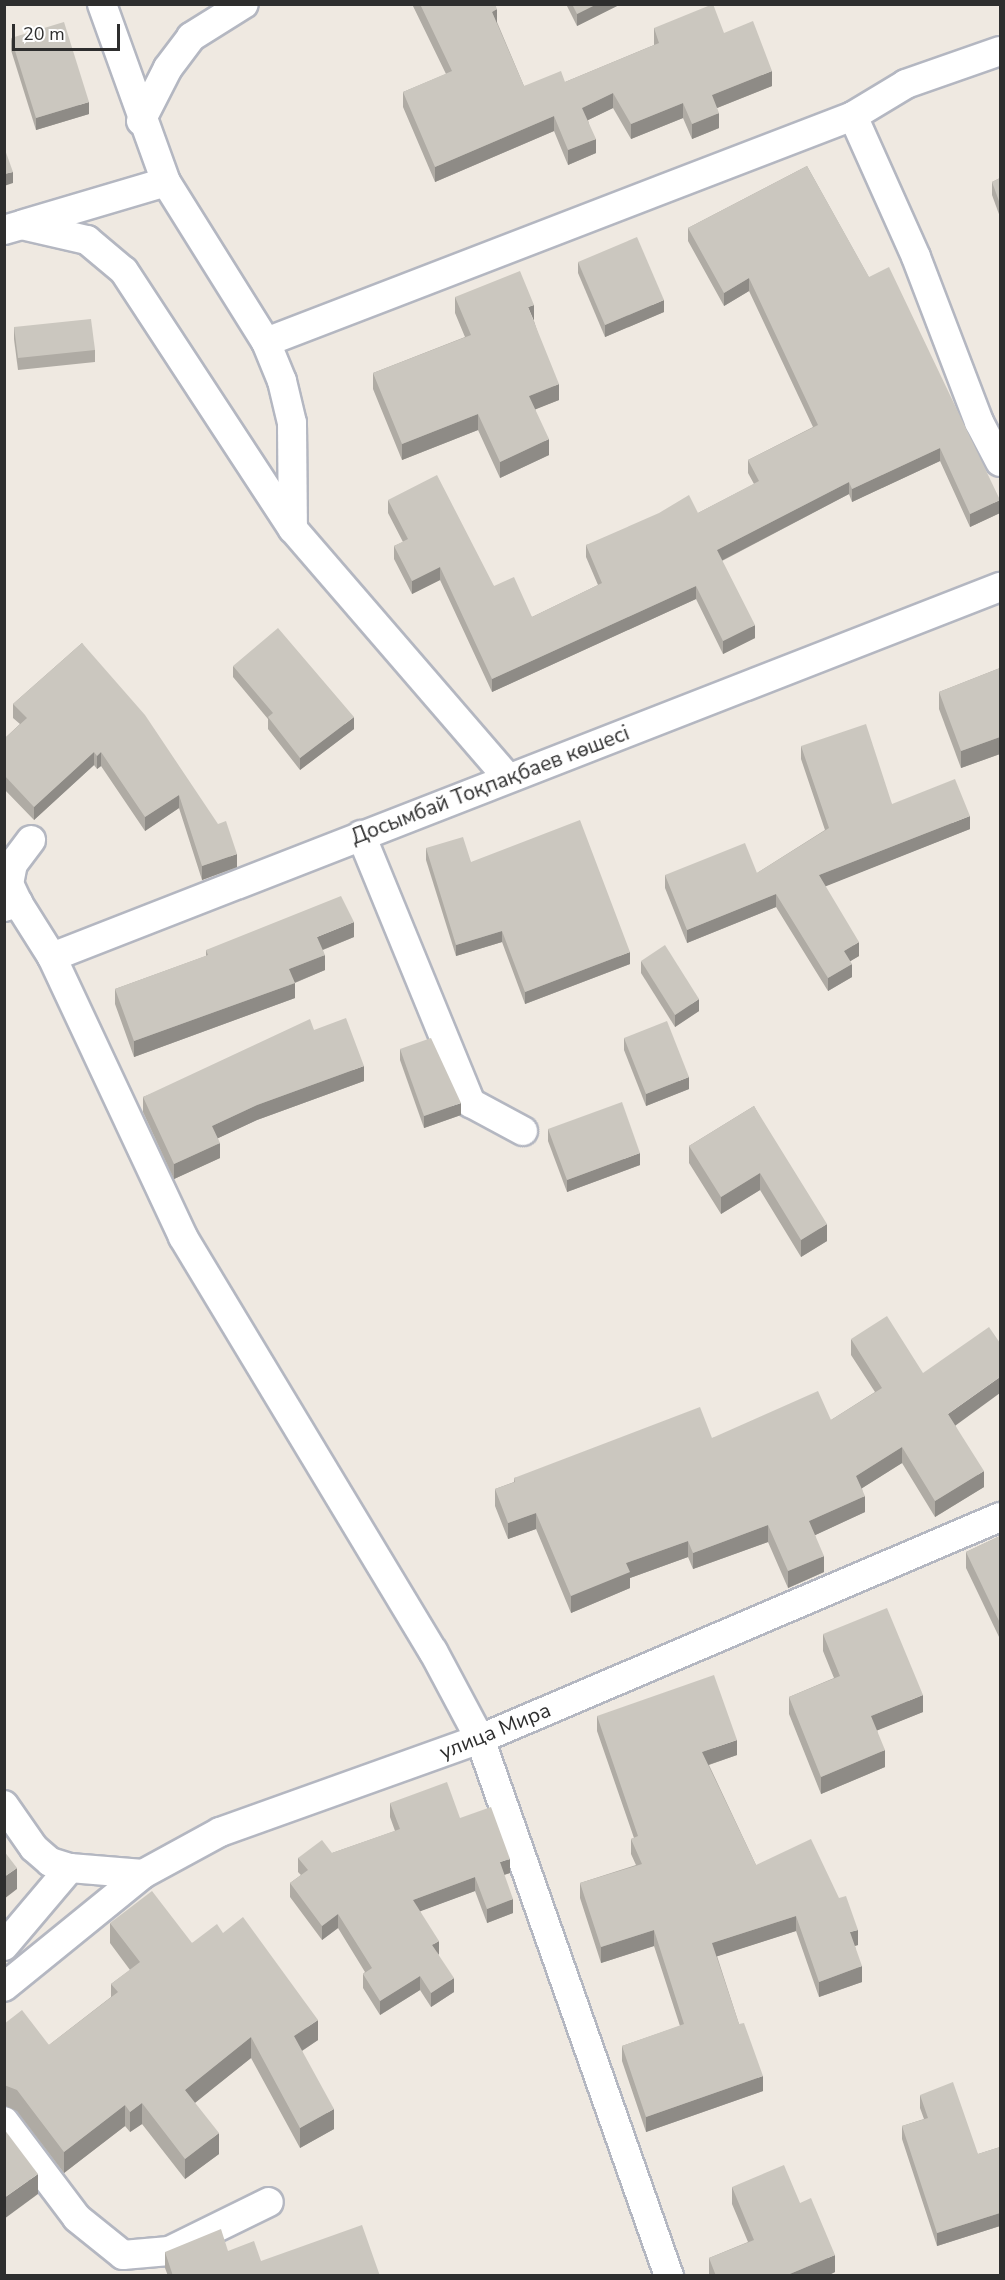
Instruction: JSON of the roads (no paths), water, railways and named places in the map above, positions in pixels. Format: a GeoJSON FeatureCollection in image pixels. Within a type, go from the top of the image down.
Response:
{"type":"FeatureCollection","features":[{"type":"Feature","properties":{"kind":"street"},"geometry":{"type":"LineString","coordinates":[[102,4],[141,121],[166,182],[266,342],[282,381],[292,423],[294,529]]}},
{"type":"Feature","properties":{"kind":"street"},"geometry":{"type":"LineString","coordinates":[[141,121],[168,68],[191,37],[244,4]]}},
{"type":"Feature","properties":{"kind":"street"},"geometry":{"type":"LineString","coordinates":[[266,342],[854,116],[906,84],[1000,51]]}},
{"type":"Feature","properties":{"kind":"street"},"geometry":{"type":"LineString","coordinates":[[854,116],[916,257],[979,422],[1000,462]]}},
{"type":"Feature","properties":{"kind":"street"},"geometry":{"type":"LineString","coordinates":[[13,228],[166,182]]}},
{"type":"Feature","properties":{"kind":"street"},"geometry":{"type":"LineString","coordinates":[[13,228],[87,240],[124,272],[294,529],[507,777]]}},
{"type":"Feature","properties":{"kind":"street","name":"Досымбай Тоқпақбаев көшесі"},"geometry":{"type":"LineString","coordinates":[[52,957],[507,777],[1000,587]]}},
{"type":"Feature","properties":{"kind":"street"},"geometry":{"type":"LineString","coordinates":[[361,835],[471,1103],[523,1131]]}},
{"type":"Feature","properties":{"kind":"street"},"geometry":{"type":"LineString","coordinates":[[31,840],[13,864],[9,894],[52,957],[183,1237],[434,1651],[480,1739],[669,2276]]}},
{"type":"Feature","properties":{"kind":"street","name":"улица Мира"},"geometry":{"type":"LineString","coordinates":[[4,1987],[143,1874],[220,1832],[480,1739],[1000,1517]]}},
{"type":"Feature","properties":{"kind":"street"},"geometry":{"type":"LineString","coordinates":[[4,1805],[34,1848],[50,1862],[70,1868],[143,1874]]}},
{"type":"Feature","properties":{"kind":"street"},"geometry":{"type":"LineString","coordinates":[[4,1946],[70,1868]]}},
{"type":"Feature","properties":{"kind":"street"},"geometry":{"type":"LineString","coordinates":[[4,2121],[77,2218],[123,2255],[169,2251],[269,2202]]}}]}
